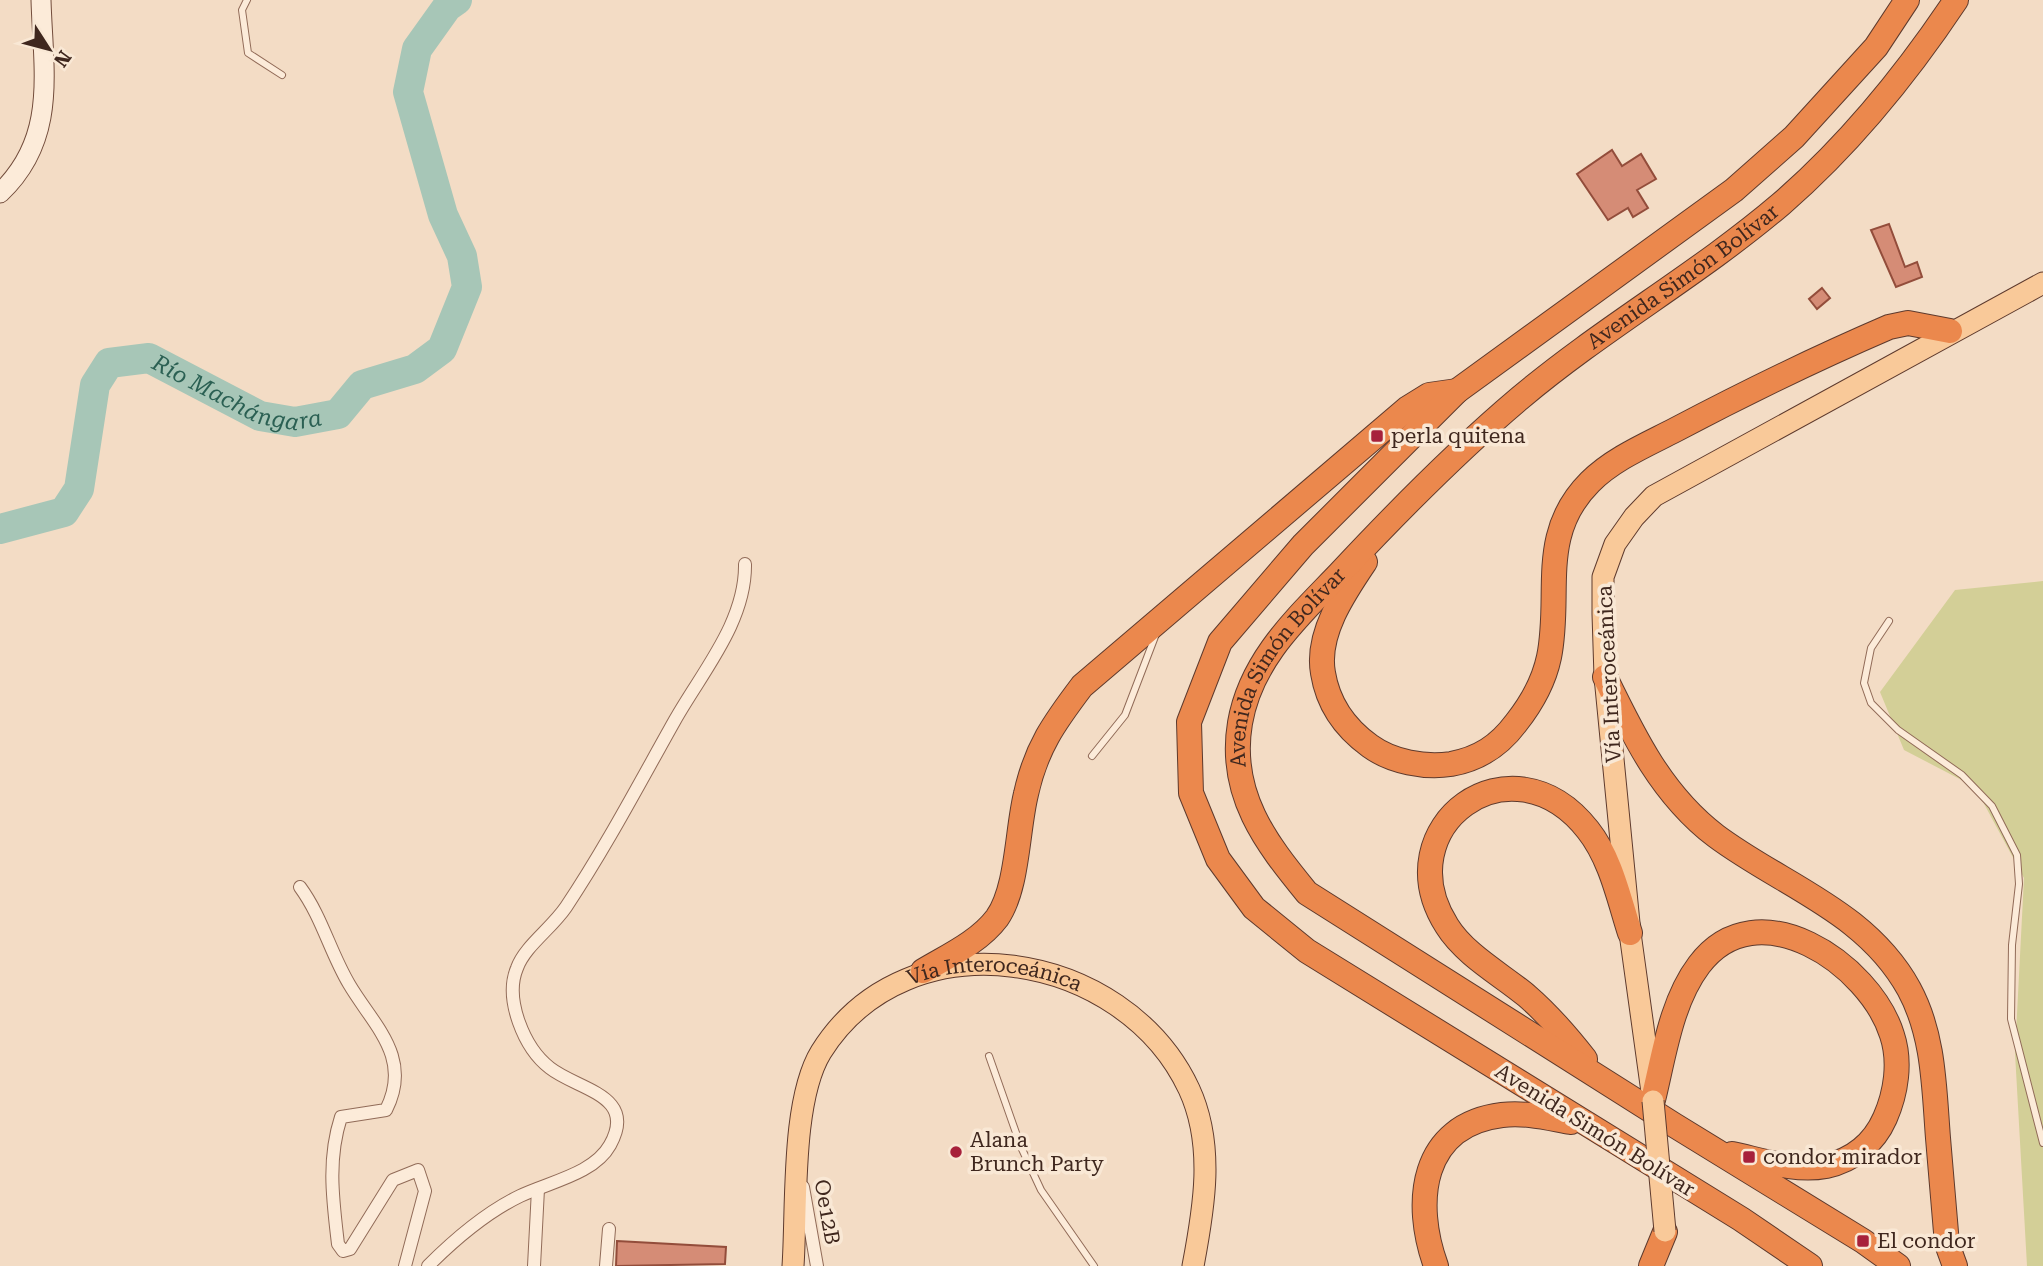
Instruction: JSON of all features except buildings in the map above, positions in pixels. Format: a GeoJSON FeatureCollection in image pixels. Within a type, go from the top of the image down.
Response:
{"type":"FeatureCollection","features":[{"type":"Feature","properties":{"kind":"highway","name":"Avenida Simón Bolívar"},"geometry":{"type":"LineString","coordinates":[[1810,1266],[1307,951],[1254,908],[1217,859],[1191,793],[1189,722],[1220,642],[1303,545],[1457,391],[1734,190],[1794,138],[1875,47],[1907,0]]}},
{"type":"Feature","properties":{"kind":"highway","name":"Avenida Simón Bolívar"},"geometry":{"type":"LineString","coordinates":[[1898,1266],[1863,1241],[1307,893],[1268,846],[1255,822],[1241,777],[1240,724],[1253,679],[1276,641],[1405,503],[1521,397],[1780,204],[1854,133],[1915,61],[1956,0]]}},
{"type":"Feature","properties":{"kind":"highway"},"geometry":{"type":"LineString","coordinates":[[1405,503],[1351,583],[1336,611],[1324,640],[1321,665],[1326,690],[1336,711],[1354,733],[1372,748],[1415,764],[1443,765],[1468,761],[1492,749],[1508,734],[1539,687],[1549,658],[1553,621],[1553,561],[1559,534],[1567,511],[1590,483],[1618,460],[1702,415],[1878,331],[1908,323],[1950,331]]}},
{"type":"Feature","properties":{"kind":"highway"},"geometry":{"type":"LineString","coordinates":[[923,971],[980,936],[997,918],[1008,895],[1026,793],[1045,735],[1082,686],[1408,408],[1429,395],[1457,391]]}},
{"type":"Feature","properties":{"kind":"highway"},"geometry":{"type":"LineString","coordinates":[[1605,677],[1656,774],[1680,804],[1717,836],[1841,912],[1890,961],[1909,989],[1925,1026],[1933,1061],[1947,1244],[1955,1266]]}},
{"type":"Feature","properties":{"kind":"highway"},"geometry":{"type":"LineString","coordinates":[[1596,1073],[1559,1026],[1447,927],[1433,894],[1431,875],[1433,853],[1442,828],[1468,800],[1501,789],[1521,789],[1563,804],[1590,832],[1603,854],[1630,933]]}},
{"type":"Feature","properties":{"kind":"highway"},"geometry":{"type":"LineString","coordinates":[[1653,1100],[1684,991],[1699,965],[1716,946],[1737,936],[1759,933],[1786,935],[1834,957],[1870,993],[1883,1012],[1893,1036],[1895,1081],[1892,1103],[1883,1124],[1871,1142],[1852,1157],[1825,1166],[1795,1167],[1714,1150]]}},
{"type":"Feature","properties":{"kind":"highway"},"geometry":{"type":"LineString","coordinates":[[1436,1266],[1423,1218],[1422,1194],[1427,1173],[1439,1150],[1454,1134],[1475,1121],[1500,1115],[1527,1114],[1582,1124]]}},
{"type":"Feature","properties":{"kind":"highway"},"geometry":{"type":"LineString","coordinates":[[1651,1266],[1665,1232]]}},
{"type":"Feature","properties":{"kind":"main road","name":"Vía Interoceánica"},"geometry":{"type":"LineString","coordinates":[[1667,1266],[1653,1100],[1630,933],[1605,677],[1604,577],[1615,544],[1634,517],[1654,496],[1950,331],[2043,283]]}},
{"type":"Feature","properties":{"kind":"main road","name":"Vía Interoceánica"},"geometry":{"type":"LineString","coordinates":[[793,1266],[801,1118],[821,1053],[873,997],[923,971],[975,964],[1007,964],[1037,970],[1093,992],[1144,1029],[1174,1062],[1189,1090],[1199,1118],[1205,1153],[1205,1186],[1193,1266]]}},
{"type":"Feature","properties":{"kind":"street"},"geometry":{"type":"LineString","coordinates":[[0,193],[28,157],[41,129],[44,102],[41,0]]}},
{"type":"Feature","properties":{"kind":"street"},"geometry":{"type":"LineString","coordinates":[[428,1266],[487,1218],[520,1196],[590,1165],[605,1154],[616,1134],[619,1117],[609,1101],[548,1067],[529,1041],[515,1015],[511,988],[517,967],[533,943],[551,929],[608,844],[740,605],[746,588],[745,564]]}},
{"type":"Feature","properties":{"kind":"street"},"geometry":{"type":"LineString","coordinates":[[300,887],[314,906],[348,983],[386,1036],[394,1065],[395,1093],[386,1110],[341,1117],[334,1139],[331,1180],[338,1244],[343,1251],[350,1249],[393,1180],[418,1170],[425,1191],[405,1266]]}},
{"type":"Feature","properties":{"kind":"street","name":"Oe12B"},"geometry":{"type":"LineString","coordinates":[[799,1165],[817,1266]]}},
{"type":"Feature","properties":{"kind":"street"},"geometry":{"type":"LineString","coordinates":[[534,1266],[538,1189]]}},
{"type":"Feature","properties":{"kind":"street"},"geometry":{"type":"LineString","coordinates":[[606,1266],[609,1229]]}},
{"type":"Feature","properties":{"kind":"lane"},"geometry":{"type":"LineString","coordinates":[[247,0],[242,10],[248,53],[282,75]]}},
{"type":"Feature","properties":{"kind":"lane"},"geometry":{"type":"LineString","coordinates":[[1092,756],[1125,715],[1162,620]]}},
{"type":"Feature","properties":{"kind":"lane"},"geometry":{"type":"LineString","coordinates":[[1889,621],[1871,648],[1864,683],[1871,703],[1898,730],[1962,775],[1992,806],[2017,855],[2019,884],[2012,945],[2011,1019],[2043,1143]]}},
{"type":"Feature","properties":{"kind":"lane"},"geometry":{"type":"LineString","coordinates":[[989,1056],[1021,1147],[1041,1190],[1094,1266]]}},
{"type":"Feature","properties":{"kind":"shaded area"},"geometry":{"type":"Polygon","coordinates":[[[2043,581],[2043,1266],[2027,1266],[2015,1053],[2024,878],[1975,787],[1904,750],[1880,692],[1955,590],[2043,581]]]}},
{"type":"Feature","properties":{"kind":"waterway","name":"Río Machángara"},"geometry":{"type":"LineString","coordinates":[[0,529],[64,512],[79,489],[95,385],[109,363],[149,358],[260,416],[295,422],[338,414],[362,385],[415,369],[442,349],[467,287],[462,256],[443,215],[408,92],[417,49],[447,7],[457,0]]}},
{"type":"Feature","properties":{"kind":"place","name":"perla quitena"},"geometry":{"type":"Point","coordinates":[1377,436]}},
{"type":"Feature","properties":{"kind":"place","name":"Alana Brunch Party"},"geometry":{"type":"Point","coordinates":[956,1152]}},
{"type":"Feature","properties":{"kind":"place","name":"condor mirador"},"geometry":{"type":"Point","coordinates":[1749,1157]}},
{"type":"Feature","properties":{"kind":"place","name":"El condor"},"geometry":{"type":"Point","coordinates":[1863,1241]}}]}
